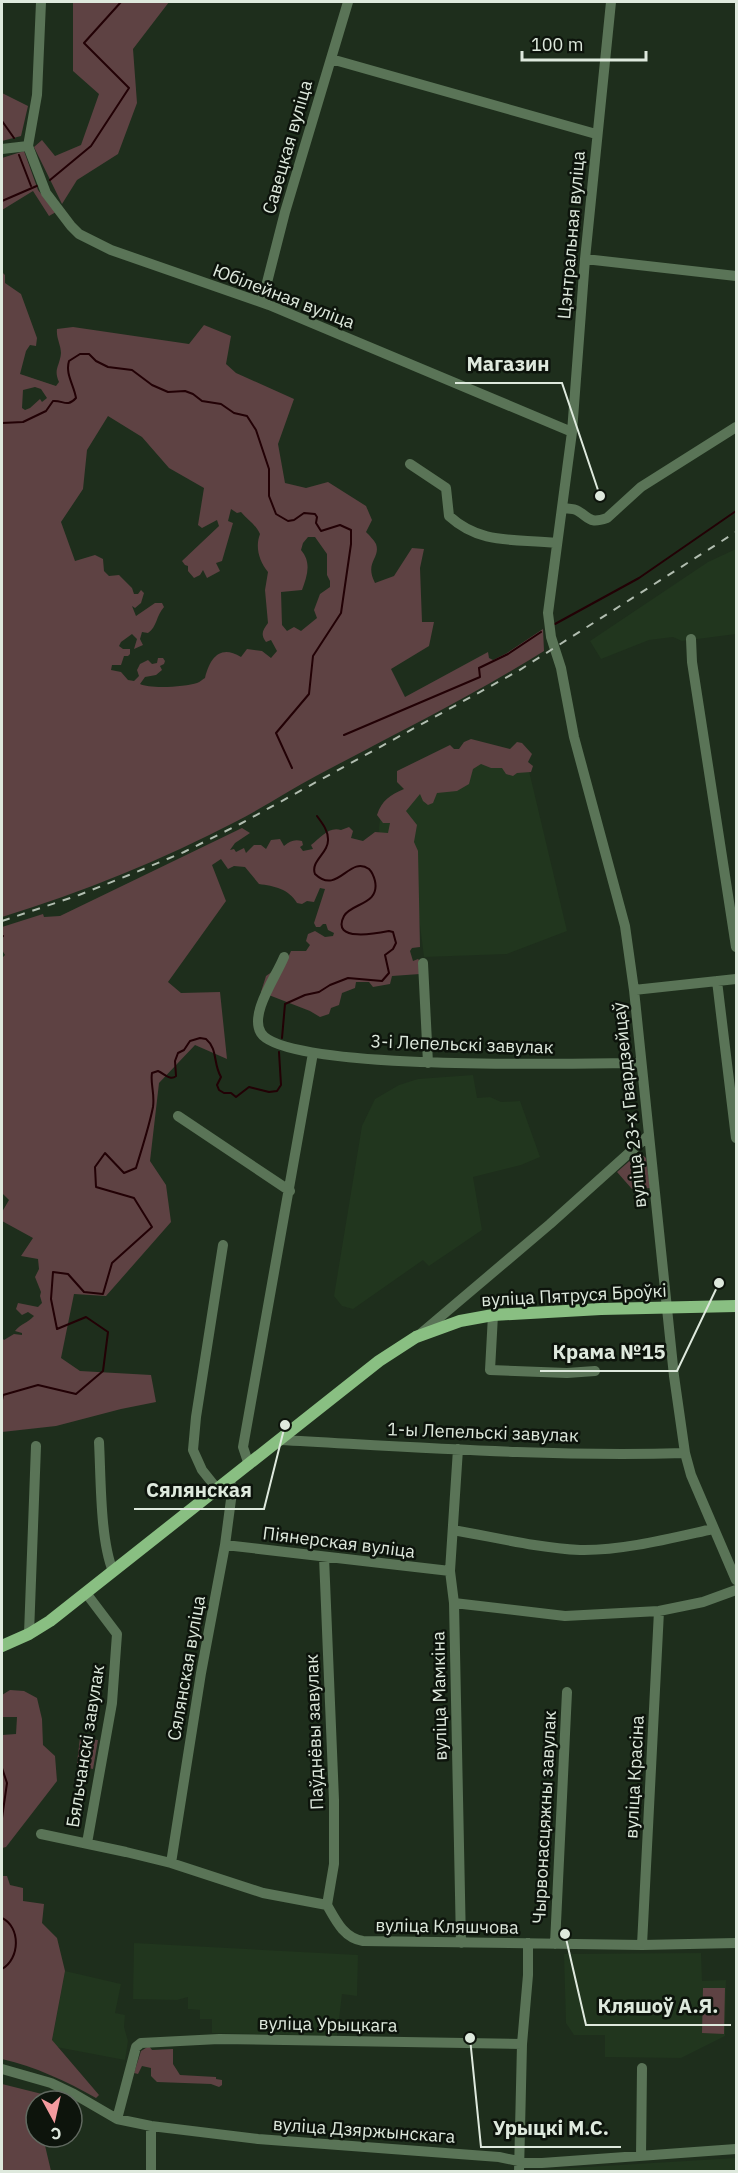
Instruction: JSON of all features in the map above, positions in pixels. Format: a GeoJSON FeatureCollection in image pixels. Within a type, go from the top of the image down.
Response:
{"type":"FeatureCollection","features":[{"type":"Feature","properties":{"kind":"main road","name":"вуліца Пятруся Броўкі"},"geometry":{"type":"LineString","coordinates":[[2,1646],[29,1634],[86,1593],[379,1361],[416,1337],[460,1321],[493,1315],[736,1306]]}},
{"type":"Feature","properties":{"kind":"street"},"geometry":{"type":"LineString","coordinates":[[2,149],[28,146],[37,95],[41,2]]}},
{"type":"Feature","properties":{"kind":"street","name":"Савецкая вуліца"},"geometry":{"type":"LineString","coordinates":[[262,302],[285,212],[348,2]]}},
{"type":"Feature","properties":{"kind":"street","name":"Цэнтральная вуліца"},"geometry":{"type":"LineString","coordinates":[[557,543],[572,432],[596,134],[611,2]]}},
{"type":"Feature","properties":{"kind":"street"},"geometry":{"type":"LineString","coordinates":[[331,59],[596,134]]}},
{"type":"Feature","properties":{"kind":"street","name":"Юбілейная вуліца"},"geometry":{"type":"LineString","coordinates":[[28,146],[46,193],[80,234],[111,250],[262,302],[572,432]]}},
{"type":"Feature","properties":{"kind":"street"},"geometry":{"type":"LineString","coordinates":[[585,259],[736,276]]}},
{"type":"Feature","properties":{"kind":"street"},"geometry":{"type":"LineString","coordinates":[[562,508],[575,510],[587,519],[607,518],[641,487],[736,427]]}},
{"type":"Feature","properties":{"kind":"street"},"geometry":{"type":"LineString","coordinates":[[410,464],[446,488],[449,516],[468,531],[496,540],[557,543]]}},
{"type":"Feature","properties":{"kind":"street","name":"вуліца 23-х Гвардзейцаў"},"geometry":{"type":"LineString","coordinates":[[557,543],[549,600],[549,625],[561,668],[574,737],[625,926],[634,990],[674,1376],[685,1452],[691,1475],[736,1580]]}},
{"type":"Feature","properties":{"kind":"street"},"geometry":{"type":"LineString","coordinates":[[691,639],[692,662],[736,947]]}},
{"type":"Feature","properties":{"kind":"street","name":"3-і Лепельскі завулак"},"geometry":{"type":"LineString","coordinates":[[284,957],[259,1011],[258,1027],[262,1035],[274,1044],[313,1053],[428,1063],[641,1063]]}},
{"type":"Feature","properties":{"kind":"street"},"geometry":{"type":"LineString","coordinates":[[423,963],[428,1063]]}},
{"type":"Feature","properties":{"kind":"street"},"geometry":{"type":"LineString","coordinates":[[634,990],[736,979]]}},
{"type":"Feature","properties":{"kind":"street"},"geometry":{"type":"LineString","coordinates":[[717,981],[733,1071],[736,1138]]}},
{"type":"Feature","properties":{"kind":"street"},"geometry":{"type":"LineString","coordinates":[[249,1465],[243,1447],[313,1053]]}},
{"type":"Feature","properties":{"kind":"street"},"geometry":{"type":"LineString","coordinates":[[178,1116],[290,1191]]}},
{"type":"Feature","properties":{"kind":"street","name":"вуліца Пятруся Броўкі"},"geometry":{"type":"LineString","coordinates":[[416,1337],[550,1224],[649,1135]]}},
{"type":"Feature","properties":{"kind":"street"},"geometry":{"type":"LineString","coordinates":[[218,1490],[202,1470],[193,1450],[196,1417],[223,1245]]}},
{"type":"Feature","properties":{"kind":"street"},"geometry":{"type":"LineString","coordinates":[[493,1315],[490,1370],[567,1373],[595,1371]]}},
{"type":"Feature","properties":{"kind":"street","name":"1-ы Лепельскі завулак"},"geometry":{"type":"LineString","coordinates":[[280,1440],[458,1449],[633,1454],[685,1452]]}},
{"type":"Feature","properties":{"kind":"street"},"geometry":{"type":"LineString","coordinates":[[99,1442],[104,1523],[109,1562],[113,1571]]}},
{"type":"Feature","properties":{"kind":"street"},"geometry":{"type":"LineString","coordinates":[[29,1634],[36,1446]]}},
{"type":"Feature","properties":{"kind":"street","name":"вуліца Мамкіна"},"geometry":{"type":"LineString","coordinates":[[458,1449],[450,1571],[454,1603],[461,1943]]}},
{"type":"Feature","properties":{"kind":"street","name":"Сялянская вуліца"},"geometry":{"type":"LineString","coordinates":[[171,1863],[201,1673],[225,1545],[232,1492],[230,1480]]}},
{"type":"Feature","properties":{"kind":"street"},"geometry":{"type":"LineString","coordinates":[[453,1530],[582,1550],[644,1544],[713,1529]]}},
{"type":"Feature","properties":{"kind":"street","name":"Піянерская вуліца"},"geometry":{"type":"LineString","coordinates":[[225,1545],[450,1571]]}},
{"type":"Feature","properties":{"kind":"street","name":"Паўднёвы завулак"},"geometry":{"type":"LineString","coordinates":[[324,1557],[334,1800],[334,1864],[327,1905]]}},
{"type":"Feature","properties":{"kind":"street"},"geometry":{"type":"LineString","coordinates":[[454,1603],[565,1616],[659,1611],[703,1602],[736,1590]]}},
{"type":"Feature","properties":{"kind":"street","name":"Бяльчанскі завулак"},"geometry":{"type":"LineString","coordinates":[[86,1593],[117,1634],[112,1703],[87,1843]]}},
{"type":"Feature","properties":{"kind":"street","name":"вуліца Красіна"},"geometry":{"type":"LineString","coordinates":[[642,1945],[659,1611]]}},
{"type":"Feature","properties":{"kind":"street","name":"Чырвонасцяжны завулак"},"geometry":{"type":"LineString","coordinates":[[555,1944],[567,1692]]}},
{"type":"Feature","properties":{"kind":"street"},"geometry":{"type":"LineString","coordinates":[[40,1834],[171,1863],[263,1893],[327,1905]]}},
{"type":"Feature","properties":{"kind":"street","name":"вуліца Кляшчова"},"geometry":{"type":"LineString","coordinates":[[327,1905],[338,1926],[353,1939],[642,1945],[736,1943]]}},
{"type":"Feature","properties":{"kind":"street"},"geometry":{"type":"LineString","coordinates":[[519,2172],[522,2044],[528,1975],[528,1943]]}},
{"type":"Feature","properties":{"kind":"street","name":"вуліца Урыцкага"},"geometry":{"type":"LineString","coordinates":[[117,2119],[136,2047],[141,2043],[219,2039],[522,2044]]}},
{"type":"Feature","properties":{"kind":"street","name":"вуліца Дзяржынскага"},"geometry":{"type":"LineString","coordinates":[[2,2068],[51,2083],[117,2119],[151,2126],[258,2139],[499,2157],[542,2163],[736,2149]]}},
{"type":"Feature","properties":{"kind":"street"},"geometry":{"type":"LineString","coordinates":[[641,2156],[642,2068]]}},
{"type":"Feature","properties":{"kind":"street"},"geometry":{"type":"LineString","coordinates":[[151,2126],[151,2172]]}},
{"type":"Feature","properties":{"kind":"shaded area"},"geometry":{"type":"Polygon","coordinates":[[[73,2],[169,2],[133,49],[137,103],[118,154],[77,180],[62,204],[34,147],[42,140],[55,156],[81,145],[99,94],[73,71],[73,2]]]}},
{"type":"Feature","properties":{"kind":"shaded area"},"geometry":{"type":"Polygon","coordinates":[[[2,93],[28,106],[21,136],[2,141],[2,93]]]}},
{"type":"Feature","properties":{"kind":"shaded area"},"geometry":{"type":"Polygon","coordinates":[[[24,151],[38,190],[56,212],[49,216],[33,191],[2,210],[2,158],[24,151]]]}},
{"type":"Feature","properties":{"kind":"shaded area"},"geometry":{"type":"Polygon","coordinates":[[[2,272],[5,275],[5,283],[21,294],[37,338],[36,346],[30,345],[26,351],[20,374],[56,386],[59,382],[57,371],[61,353],[57,329],[73,327],[189,344],[204,325],[231,336],[226,364],[236,373],[294,399],[278,444],[285,483],[306,488],[328,482],[366,506],[372,520],[366,532],[375,542],[377,549],[371,570],[375,583],[394,576],[412,548],[424,549],[420,568],[422,622],[434,622],[429,646],[391,669],[405,697],[488,652],[489,658],[493,660],[543,629],[544,651],[460,700],[209,835],[122,874],[2,917],[2,272]],[[35,387],[23,390],[22,408],[25,410],[40,399],[42,402],[47,398],[41,389],[35,387]],[[108,416],[87,450],[83,489],[61,522],[75,561],[95,555],[103,559],[104,571],[109,576],[119,575],[132,588],[134,594],[138,594],[141,590],[144,593],[141,603],[135,608],[132,606],[136,616],[155,603],[162,603],[164,607],[151,631],[142,632],[140,639],[143,645],[134,649],[137,639],[132,634],[121,642],[119,646],[123,649],[130,649],[130,654],[124,656],[121,665],[112,665],[111,670],[121,672],[128,680],[134,681],[139,676],[137,670],[140,664],[148,660],[152,664],[157,663],[158,658],[163,658],[164,664],[160,666],[162,670],[156,675],[145,677],[140,684],[151,687],[177,686],[197,683],[205,678],[213,659],[222,653],[234,653],[241,657],[247,649],[262,651],[271,658],[277,651],[271,640],[266,642],[263,634],[268,623],[265,590],[268,572],[259,554],[260,534],[254,525],[241,512],[237,513],[231,509],[228,521],[233,523],[222,561],[216,563],[220,571],[207,578],[203,570],[194,578],[188,571],[188,566],[182,561],[219,526],[217,520],[202,528],[198,525],[204,488],[169,468],[142,437],[108,416]],[[308,537],[301,550],[308,570],[302,590],[281,592],[282,625],[287,631],[294,627],[301,631],[317,618],[314,610],[320,594],[330,587],[327,575],[327,554],[315,537],[308,537]]]}},
{"type":"Feature","properties":{"kind":"shaded area"},"geometry":{"type":"Polygon","coordinates":[[[736,549],[736,634],[682,641],[673,637],[649,640],[601,659],[590,641],[708,562],[736,549]]]}},
{"type":"Feature","properties":{"kind":"shaded area"},"geometry":{"type":"Polygon","coordinates":[[[471,739],[510,749],[517,742],[522,743],[532,754],[528,762],[533,766],[531,772],[517,773],[513,776],[506,774],[502,768],[491,768],[481,764],[473,769],[469,784],[457,791],[437,793],[433,803],[428,805],[420,794],[406,811],[417,825],[414,842],[418,851],[420,947],[412,948],[410,951],[413,961],[418,959],[421,962],[420,974],[392,976],[390,984],[373,987],[369,982],[356,982],[355,988],[342,993],[339,1005],[331,1008],[329,1014],[320,1017],[261,992],[266,976],[286,962],[291,951],[306,951],[310,945],[306,941],[308,934],[315,931],[325,937],[333,936],[334,933],[328,930],[326,924],[316,927],[314,923],[325,889],[320,888],[314,902],[297,903],[285,891],[259,884],[245,867],[234,866],[228,869],[221,859],[212,865],[226,901],[168,982],[181,993],[220,992],[227,1059],[195,1045],[159,1083],[150,1161],[166,1185],[171,1222],[106,1296],[74,1294],[61,1358],[80,1371],[151,1375],[156,1402],[56,1426],[2,1432],[2,1338],[4,1340],[14,1334],[22,1335],[15,1331],[34,1316],[28,1312],[22,1315],[16,1309],[18,1303],[38,1307],[42,1303],[41,1292],[35,1277],[39,1269],[38,1259],[21,1256],[33,1238],[2,1221],[2,1212],[9,1200],[2,1193],[2,958],[5,955],[2,950],[2,927],[43,914],[44,917],[60,916],[242,828],[250,833],[235,843],[230,850],[234,849],[236,852],[244,848],[246,853],[254,845],[261,845],[266,849],[271,840],[280,839],[284,846],[292,841],[302,841],[303,845],[300,847],[303,851],[313,849],[311,845],[329,831],[349,827],[353,831],[351,838],[363,841],[375,832],[388,833],[390,823],[383,823],[377,815],[381,805],[387,799],[404,789],[397,782],[397,771],[450,745],[454,749],[459,749],[464,742],[471,739]]]}},
{"type":"Feature","properties":{"kind":"shaded area"},"geometry":{"type":"Polygon","coordinates":[[[497,754],[529,771],[567,931],[507,954],[424,957],[409,838],[380,843],[381,809],[497,754]]]}},
{"type":"Feature","properties":{"kind":"shaded area"},"geometry":{"type":"Polygon","coordinates":[[[473,1075],[477,1098],[490,1097],[501,1102],[520,1101],[540,1157],[521,1165],[473,1177],[482,1230],[429,1266],[423,1260],[353,1309],[342,1306],[334,1296],[362,1126],[375,1099],[399,1085],[418,1079],[473,1075]]]}},
{"type":"Feature","properties":{"kind":"shaded area"},"geometry":{"type":"Polygon","coordinates":[[[641,1154],[646,1158],[650,1188],[632,1189],[617,1172],[641,1154]]]}},
{"type":"Feature","properties":{"kind":"shaded area"},"geometry":{"type":"Polygon","coordinates":[[[10,1690],[24,1691],[37,1698],[42,1719],[43,1745],[55,1756],[57,1781],[6,1847],[2,1848],[2,1735],[16,1734],[17,1717],[2,1717],[2,1695],[10,1690]]]}},
{"type":"Feature","properties":{"kind":"shaded area"},"geometry":{"type":"Polygon","coordinates":[[[80,1738],[98,1740],[93,1769],[79,1766],[77,1763],[80,1738]]]}},
{"type":"Feature","properties":{"kind":"shaded area"},"geometry":{"type":"Polygon","coordinates":[[[2,1876],[7,1876],[10,1885],[23,1888],[23,1901],[44,1904],[42,1923],[57,1938],[65,1971],[52,2040],[99,2095],[96,2098],[84,2092],[84,2089],[79,2089],[27,2066],[2,2059],[2,1876]]]}},
{"type":"Feature","properties":{"kind":"shaded area"},"geometry":{"type":"Polygon","coordinates":[[[134,1943],[358,1955],[357,1996],[342,1994],[337,2036],[212,2033],[212,2019],[200,2019],[200,2010],[188,2009],[188,1997],[177,2000],[133,1999],[134,1943]]]}},
{"type":"Feature","properties":{"kind":"shaded area"},"geometry":{"type":"Polygon","coordinates":[[[701,1953],[702,1981],[726,1980],[725,2036],[681,2058],[605,2057],[605,2035],[574,2035],[566,2023],[564,1954],[701,1953]]]}},
{"type":"Feature","properties":{"kind":"shaded area"},"geometry":{"type":"Polygon","coordinates":[[[65,1971],[121,1984],[115,2013],[125,2015],[124,2027],[128,2041],[125,2060],[51,2046],[65,1971]]]}},
{"type":"Feature","properties":{"kind":"shaded area"},"geometry":{"type":"Polygon","coordinates":[[[703,1988],[725,1988],[724,2034],[702,2033],[703,1988]]]}},
{"type":"Feature","properties":{"kind":"shaded area"},"geometry":{"type":"Polygon","coordinates":[[[149,2046],[152,2050],[173,2049],[173,2064],[180,2075],[216,2077],[222,2080],[222,2085],[219,2087],[211,2084],[157,2082],[151,2076],[151,2068],[142,2066],[138,2074],[134,2073],[141,2051],[149,2046]]]}},
{"type":"Feature","properties":{"kind":"shaded area"},"geometry":{"type":"Polygon","coordinates":[[[2,2084],[24,2090],[24,2149],[46,2149],[51,2171],[2,2171],[2,2084]]]}},
{"type":"Feature","properties":{"kind":"shaded area"},"geometry":{"type":"Polygon","coordinates":[[[736,2158],[736,2171],[521,2172],[521,2171],[736,2158]]]}},
{"type":"Feature","properties":{"kind":"waterway"},"geometry":{"type":"LineString","coordinates":[[50,180],[91,146],[129,88],[84,43],[121,2]]}},
{"type":"Feature","properties":{"kind":"waterway"},"geometry":{"type":"LineString","coordinates":[[2,121],[14,138]]}},
{"type":"Feature","properties":{"kind":"waterway"},"geometry":{"type":"LineString","coordinates":[[19,155],[31,186]]}},
{"type":"Feature","properties":{"kind":"waterway"},"geometry":{"type":"LineString","coordinates":[[2,201],[39,185]]}},
{"type":"Feature","properties":{"kind":"waterway"},"geometry":{"type":"LineString","coordinates":[[2,423],[23,422],[46,411],[53,401],[67,403],[73,401],[76,398],[69,375],[69,361],[80,354],[89,354],[96,361],[108,367],[132,370],[152,385],[168,392],[185,391],[202,401],[221,404],[234,413],[247,416],[256,430],[269,469],[269,496],[276,514],[288,521],[304,513],[315,514],[316,523],[321,531],[340,525],[351,530],[341,613],[313,656],[309,694],[276,733],[292,768]]}},
{"type":"Feature","properties":{"kind":"waterway"},"geometry":{"type":"LineString","coordinates":[[555,624],[639,578],[736,511]]}},
{"type":"Feature","properties":{"kind":"waterway"},"geometry":{"type":"LineString","coordinates":[[344,735],[480,677],[479,668],[508,654],[541,632]]}},
{"type":"Feature","properties":{"kind":"waterway"},"geometry":{"type":"LineString","coordinates":[[282,1038],[285,1004],[305,995],[319,992],[348,978],[382,981],[389,973],[385,955],[393,949],[396,943],[393,932],[358,934],[344,930],[342,924],[344,916],[373,895],[375,881],[370,870],[362,866],[355,867],[330,881],[323,880],[315,874],[315,865],[328,844],[326,830],[317,816]]}},
{"type":"Feature","properties":{"kind":"waterway"},"geometry":{"type":"LineString","coordinates":[[2,1400],[3,1395],[38,1385],[76,1394],[103,1371],[108,1332],[86,1317],[57,1329],[51,1299],[53,1272],[68,1274],[84,1292],[103,1294],[112,1263],[152,1227],[134,1198],[96,1187],[95,1167],[105,1153],[124,1173],[136,1168],[153,1107],[152,1073],[158,1071],[170,1077],[176,1076],[175,1061],[178,1053],[184,1050],[190,1041],[200,1038],[206,1039],[214,1052],[221,1077],[217,1085],[219,1090],[236,1097],[249,1087],[269,1092],[277,1091],[281,1085],[279,1052]]}},
{"type":"Feature","properties":{"kind":"waterway"},"geometry":{"type":"LineString","coordinates":[[2,1768],[7,1783],[2,1818]]}},
{"type":"Feature","properties":{"kind":"waterway"},"geometry":{"type":"LineString","coordinates":[[2,1918],[13,1928],[16,1943],[12,1958],[2,1969]]}},
{"type":"Feature","properties":{"kind":"railway"},"geometry":{"type":"LineString","coordinates":[[2,921],[129,875],[184,852],[240,824],[518,671],[736,532]]}},
{"type":"Feature","properties":{"kind":"place","name":"Магазин"},"geometry":{"type":"Point","coordinates":[600,496]}},
{"type":"Feature","properties":{"kind":"place","name":"Крама №15"},"geometry":{"type":"Point","coordinates":[719,1283]}},
{"type":"Feature","properties":{"kind":"place","name":"Сялянская"},"geometry":{"type":"Point","coordinates":[285,1425]}},
{"type":"Feature","properties":{"kind":"place","name":"Кляшоў А.Я."},"geometry":{"type":"Point","coordinates":[565,1934]}},
{"type":"Feature","properties":{"kind":"place","name":"Урыцкі М.С."},"geometry":{"type":"Point","coordinates":[470,2038]}}]}
